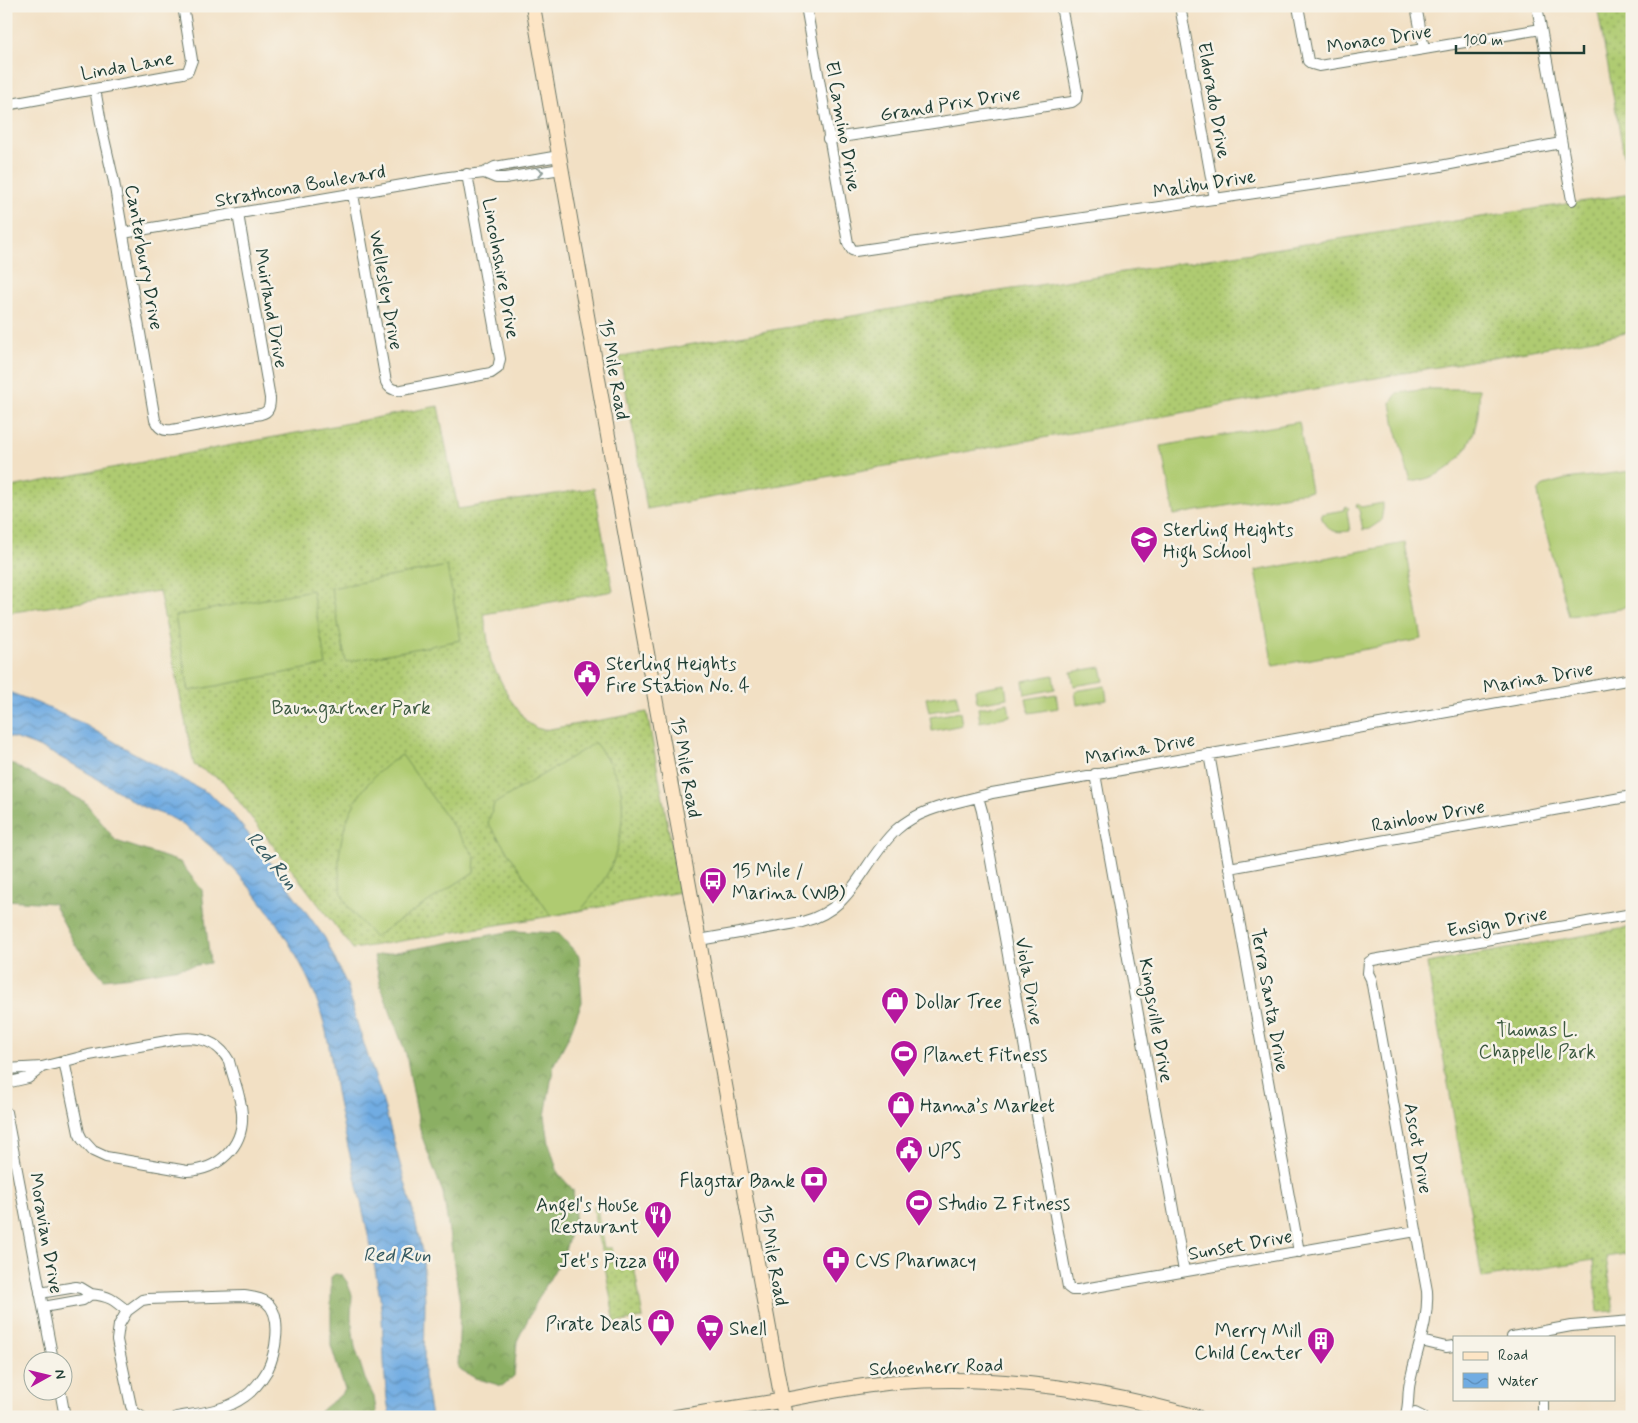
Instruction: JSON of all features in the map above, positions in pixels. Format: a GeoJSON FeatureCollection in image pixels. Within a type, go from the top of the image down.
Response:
{"type":"FeatureCollection","features":[{"type":"Feature","properties":{"kind":"main road","name":"15 Mile Road"},"geometry":{"type":"LineString","coordinates":[[533,6],[785,1417]]}},
{"type":"Feature","properties":{"kind":"main road","name":"Schoenherr Road"},"geometry":{"type":"LineString","coordinates":[[676,1417],[896,1382],[967,1380],[1004,1381],[1062,1387],[1116,1396],[1158,1412],[1197,1417]]}},
{"type":"Feature","properties":{"kind":"street","name":"Linda Lane"},"geometry":{"type":"LineString","coordinates":[[6,105],[188,71],[192,60],[182,6]]}},
{"type":"Feature","properties":{"kind":"street","name":"El Camino Drive"},"geometry":{"type":"LineString","coordinates":[[806,6],[828,139],[848,244],[852,250]]}},
{"type":"Feature","properties":{"kind":"street","name":"Grand Prix Drive"},"geometry":{"type":"LineString","coordinates":[[828,139],[1068,103],[1076,99],[1077,91],[1061,6]]}},
{"type":"Feature","properties":{"kind":"street","name":"Eldorado Drive"},"geometry":{"type":"LineString","coordinates":[[1180,6],[1215,200]]}},
{"type":"Feature","properties":{"kind":"street","name":"Monaco Drive"},"geometry":{"type":"LineString","coordinates":[[1298,6],[1307,57],[1312,64],[1319,66],[1541,28]]}},
{"type":"Feature","properties":{"kind":"street"},"geometry":{"type":"LineString","coordinates":[[1416,6],[1424,49]]}},
{"type":"Feature","properties":{"kind":"street"},"geometry":{"type":"LineString","coordinates":[[1537,6],[1572,200]]}},
{"type":"Feature","properties":{"kind":"street","name":"Canterbury Drive"},"geometry":{"type":"LineString","coordinates":[[95,88],[123,234],[155,420],[162,429]]}},
{"type":"Feature","properties":{"kind":"street","name":"Malibu Drive"},"geometry":{"type":"LineString","coordinates":[[852,250],[859,252],[1215,200],[1435,166],[1561,143]]}},
{"type":"Feature","properties":{"kind":"street","name":"Strathcona Boulevard"},"geometry":{"type":"LineString","coordinates":[[123,234],[468,174],[484,173],[495,167],[518,163],[560,162]]}},
{"type":"Feature","properties":{"kind":"street","name":"Strathcona Boulevard"},"geometry":{"type":"LineString","coordinates":[[484,173],[496,178],[520,176],[560,162]]}},
{"type":"Feature","properties":{"kind":"street"},"geometry":{"type":"LineString","coordinates":[[518,163],[520,176]]}},
{"type":"Feature","properties":{"kind":"street","name":"Lincolnshire Drive"},"geometry":{"type":"LineString","coordinates":[[392,389],[402,390],[491,373],[498,368],[500,359],[468,174]]}},
{"type":"Feature","properties":{"kind":"street","name":"Wellesley Drive"},"geometry":{"type":"LineString","coordinates":[[353,194],[386,382],[392,389]]}},
{"type":"Feature","properties":{"kind":"street","name":"Muirland Drive"},"geometry":{"type":"LineString","coordinates":[[162,429],[167,430],[261,414],[266,413],[269,409],[270,398],[238,214]]}},
{"type":"Feature","properties":{"kind":"street","name":"Marina Drive"},"geometry":{"type":"LineString","coordinates":[[699,940],[802,922],[818,917],[830,910],[847,895],[896,830],[911,819],[933,808],[992,793],[1632,678]]}},
{"type":"Feature","properties":{"kind":"street","name":"Terra Santa Drive"},"geometry":{"type":"LineString","coordinates":[[1209,754],[1299,1252]]}},
{"type":"Feature","properties":{"kind":"street","name":"Kingsville Drive"},"geometry":{"type":"LineString","coordinates":[[1095,774],[1184,1271]]}},
{"type":"Feature","properties":{"kind":"street","name":"Rainbow Drive"},"geometry":{"type":"LineString","coordinates":[[1230,868],[1632,796]]}},
{"type":"Feature","properties":{"kind":"street","name":"Viola Drive"},"geometry":{"type":"LineString","coordinates":[[978,797],[1066,1281],[1070,1289]]}},
{"type":"Feature","properties":{"kind":"street","name":"Ensign Drive"},"geometry":{"type":"LineString","coordinates":[[1369,962],[1632,914]]}},
{"type":"Feature","properties":{"kind":"street","name":"Ascot Drive"},"geometry":{"type":"LineString","coordinates":[[1369,962],[1368,973],[1371,979],[1427,1291],[1428,1305],[1421,1341],[1409,1384],[1409,1402],[1412,1416]]}},
{"type":"Feature","properties":{"kind":"street"},"geometry":{"type":"LineString","coordinates":[[6,1069],[42,1067],[64,1061],[188,1038],[204,1039],[212,1042],[225,1053],[229,1061],[242,1112],[241,1128],[237,1142],[223,1160],[195,1171],[99,1154],[86,1145],[79,1133],[64,1061]]}},
{"type":"Feature","properties":{"kind":"street"},"geometry":{"type":"LineString","coordinates":[[6,1083],[28,1078],[42,1067]]}},
{"type":"Feature","properties":{"kind":"street","name":"Moravian Drive"},"geometry":{"type":"LineString","coordinates":[[6,1112],[52,1350]]}},
{"type":"Feature","properties":{"kind":"street","name":"Sunset Drive"},"geometry":{"type":"LineString","coordinates":[[1070,1289],[1078,1290],[1416,1231]]}},
{"type":"Feature","properties":{"kind":"street"},"geometry":{"type":"LineString","coordinates":[[40,1293],[76,1287],[81,1288],[91,1294],[106,1296],[114,1300],[126,1311]]}},
{"type":"Feature","properties":{"kind":"street"},"geometry":{"type":"LineString","coordinates":[[43,1307],[82,1300],[91,1294]]}},
{"type":"Feature","properties":{"kind":"street"},"geometry":{"type":"LineString","coordinates":[[142,1417],[134,1412],[131,1406],[118,1348],[117,1332],[126,1311],[142,1300],[148,1299],[231,1296],[253,1297],[266,1301],[272,1310],[276,1326],[275,1346],[266,1373],[253,1390],[232,1404],[177,1417]]}},
{"type":"Feature","properties":{"kind":"street"},"geometry":{"type":"LineString","coordinates":[[1524,1336],[1537,1335],[1571,1326],[1632,1321]]}},
{"type":"Feature","properties":{"kind":"street"},"geometry":{"type":"LineString","coordinates":[[1421,1341],[1446,1347],[1453,1346]]}},
{"type":"Feature","properties":{"kind":"street"},"geometry":{"type":"LineString","coordinates":[[62,1400],[65,1417]]}},
{"type":"Feature","properties":{"kind":"street"},"geometry":{"type":"LineString","coordinates":[[1543,1400],[1543,1417]]}},
{"type":"Feature","properties":{"kind":"green space"},"geometry":{"type":"Polygon","coordinates":[[[1597,6],[1632,6],[1632,332],[647,509],[620,357],[954,298],[1631,194],[1597,6]]]}},
{"type":"Feature","properties":{"kind":"green space"},"geometry":{"type":"Polygon","coordinates":[[[1429,389],[1479,389],[1479,406],[1476,422],[1472,437],[1465,451],[1455,462],[1429,478],[1411,482],[1395,426],[1391,403],[1397,393],[1429,389]]]}},
{"type":"Feature","properties":{"kind":"green space","name":"Baumgartner Park"},"geometry":{"type":"Polygon","coordinates":[[[438,406],[458,509],[594,488],[613,591],[484,614],[491,662],[510,699],[527,722],[536,728],[544,730],[647,712],[680,892],[353,949],[223,781],[194,765],[159,591],[6,613],[6,488],[438,406]]]}},
{"type":"Feature","properties":{"kind":"green space"},"geometry":{"type":"Polygon","coordinates":[[[1299,422],[1311,491],[1174,515],[1161,446],[1299,422]]]}},
{"type":"Feature","properties":{"kind":"green space"},"geometry":{"type":"Polygon","coordinates":[[[1632,471],[1632,603],[1620,609],[1569,616],[1542,517],[1538,492],[1544,485],[1566,479],[1632,471]]]}},
{"type":"Feature","properties":{"kind":"green space"},"geometry":{"type":"Polygon","coordinates":[[[1383,503],[1381,521],[1369,529],[1363,530],[1359,510],[1356,507],[1357,504],[1361,507],[1383,503]]]}},
{"type":"Feature","properties":{"kind":"green space"},"geometry":{"type":"Polygon","coordinates":[[[1346,506],[1349,508],[1347,511],[1350,531],[1340,532],[1328,528],[1321,514],[1344,510],[1346,506]]]}},
{"type":"Feature","properties":{"kind":"green space"},"geometry":{"type":"Polygon","coordinates":[[[1405,543],[1422,639],[1273,666],[1255,571],[1405,543]]]}},
{"type":"Feature","properties":{"kind":"green space"},"geometry":{"type":"Polygon","coordinates":[[[447,566],[461,640],[346,662],[331,588],[447,566]]]}},
{"type":"Feature","properties":{"kind":"green space"},"geometry":{"type":"Polygon","coordinates":[[[312,590],[326,665],[189,691],[175,616],[312,590]]]}},
{"type":"Feature","properties":{"kind":"green space"},"geometry":{"type":"Polygon","coordinates":[[[1101,667],[1104,681],[1074,686],[1071,672],[1101,667]]]}},
{"type":"Feature","properties":{"kind":"green space"},"geometry":{"type":"Polygon","coordinates":[[[1053,675],[1055,689],[1025,695],[1023,681],[1053,675]]]}},
{"type":"Feature","properties":{"kind":"green space"},"geometry":{"type":"Polygon","coordinates":[[[1005,684],[1007,698],[977,703],[975,689],[1005,684]]]}},
{"type":"Feature","properties":{"kind":"green space"},"geometry":{"type":"Polygon","coordinates":[[[1105,686],[1107,700],[1077,705],[1075,691],[1105,686]]]}},
{"type":"Feature","properties":{"kind":"green space"},"geometry":{"type":"Polygon","coordinates":[[[956,693],[959,707],[929,712],[926,698],[956,693]]]}},
{"type":"Feature","properties":{"kind":"green space"},"geometry":{"type":"Polygon","coordinates":[[[1056,694],[1058,708],[1029,713],[1026,699],[1056,694]]]}},
{"type":"Feature","properties":{"kind":"green space"},"geometry":{"type":"Polygon","coordinates":[[[1008,703],[1010,716],[980,722],[978,708],[1008,703]]]}},
{"type":"Feature","properties":{"kind":"green space"},"geometry":{"type":"Polygon","coordinates":[[[960,712],[962,725],[932,731],[930,717],[960,712]]]}},
{"type":"Feature","properties":{"kind":"green space"},"geometry":{"type":"Polygon","coordinates":[[[595,743],[614,772],[621,794],[621,831],[615,855],[606,876],[581,910],[551,916],[488,823],[494,804],[595,743]]]}},
{"type":"Feature","properties":{"kind":"green space"},"geometry":{"type":"Polygon","coordinates":[[[402,755],[475,857],[474,872],[374,937],[351,911],[343,898],[339,871],[339,853],[342,836],[354,804],[375,776],[402,755]]]}},
{"type":"Feature","properties":{"kind":"green space"},"geometry":{"type":"Polygon","coordinates":[[[6,761],[85,802],[116,841],[180,862],[202,890],[210,963],[104,979],[76,946],[53,903],[6,900],[6,761]]]}},
{"type":"Feature","properties":{"kind":"green space","name":"Thomas L. Chappelle Park"},"geometry":{"type":"Polygon","coordinates":[[[1632,927],[1632,1253],[1606,1257],[1614,1311],[1598,1312],[1593,1260],[1482,1278],[1427,963],[1632,927]]]}},
{"type":"Feature","properties":{"kind":"green space"},"geometry":{"type":"Polygon","coordinates":[[[513,931],[558,933],[579,956],[582,1002],[569,1036],[554,1064],[545,1116],[549,1143],[558,1173],[573,1190],[575,1216],[564,1254],[517,1341],[514,1376],[502,1386],[475,1378],[458,1368],[460,1303],[443,1193],[421,1134],[406,1054],[381,987],[374,956],[513,931]]]}},
{"type":"Feature","properties":{"kind":"green space"},"geometry":{"type":"Polygon","coordinates":[[[601,1201],[604,1201],[604,1203],[599,1204],[597,1208],[604,1248],[612,1248],[613,1252],[608,1253],[602,1249],[596,1226],[594,1207],[601,1201]]]}},
{"type":"Feature","properties":{"kind":"green space"},"geometry":{"type":"Polygon","coordinates":[[[624,1260],[634,1266],[643,1318],[615,1323],[605,1266],[607,1263],[624,1260]]]}},
{"type":"Feature","properties":{"kind":"green space"},"geometry":{"type":"Polygon","coordinates":[[[335,1274],[342,1275],[352,1295],[351,1317],[355,1347],[365,1379],[374,1397],[377,1417],[316,1417],[345,1390],[331,1346],[331,1277],[335,1274]]]}},
{"type":"Feature","properties":{"kind":"water","name":"Red Run"},"geometry":{"type":"Polygon","coordinates":[[[6,691],[82,723],[210,794],[231,813],[259,847],[325,938],[347,985],[356,1020],[381,1095],[413,1211],[423,1256],[425,1303],[424,1376],[431,1417],[390,1417],[387,1402],[383,1328],[376,1274],[339,1107],[324,1023],[315,995],[286,938],[246,883],[224,859],[177,821],[141,806],[59,757],[33,745],[6,736],[6,691]]]}},
{"type":"Feature","properties":{"kind":"place","name":"Sterling Heights High School"},"geometry":{"type":"Point","coordinates":[1144,564]}},
{"type":"Feature","properties":{"kind":"place","name":"Sterling Heights Fire Station No. 4"},"geometry":{"type":"Point","coordinates":[587,698]}},
{"type":"Feature","properties":{"kind":"place","name":"15 Mile / Marina (WB)"},"geometry":{"type":"Point","coordinates":[713,905]}},
{"type":"Feature","properties":{"kind":"place","name":"Dollar Tree"},"geometry":{"type":"Point","coordinates":[895,1025]}},
{"type":"Feature","properties":{"kind":"place","name":"Planet Fitness"},"geometry":{"type":"Point","coordinates":[904,1078]}},
{"type":"Feature","properties":{"kind":"place","name":"Hanna’s Market"},"geometry":{"type":"Point","coordinates":[901,1129]}},
{"type":"Feature","properties":{"kind":"place","name":"UPS"},"geometry":{"type":"Point","coordinates":[909,1174]}},
{"type":"Feature","properties":{"kind":"place","name":"Flagstar Bank"},"geometry":{"type":"Point","coordinates":[814,1204]}},
{"type":"Feature","properties":{"kind":"place","name":"Studio Z Fitness"},"geometry":{"type":"Point","coordinates":[919,1227]}},
{"type":"Feature","properties":{"kind":"place","name":"Angel's House Restaurant"},"geometry":{"type":"Point","coordinates":[658,1239]}},
{"type":"Feature","properties":{"kind":"place","name":"Jet's Pizza"},"geometry":{"type":"Point","coordinates":[666,1284]}},
{"type":"Feature","properties":{"kind":"place","name":"CVS Pharmacy"},"geometry":{"type":"Point","coordinates":[836,1284]}},
{"type":"Feature","properties":{"kind":"place","name":"Pirate Deals"},"geometry":{"type":"Point","coordinates":[661,1347]}},
{"type":"Feature","properties":{"kind":"place","name":"Shell"},"geometry":{"type":"Point","coordinates":[710,1352]}},
{"type":"Feature","properties":{"kind":"place","name":"Merry Mill Child Center"},"geometry":{"type":"Point","coordinates":[1321,1365]}}]}
